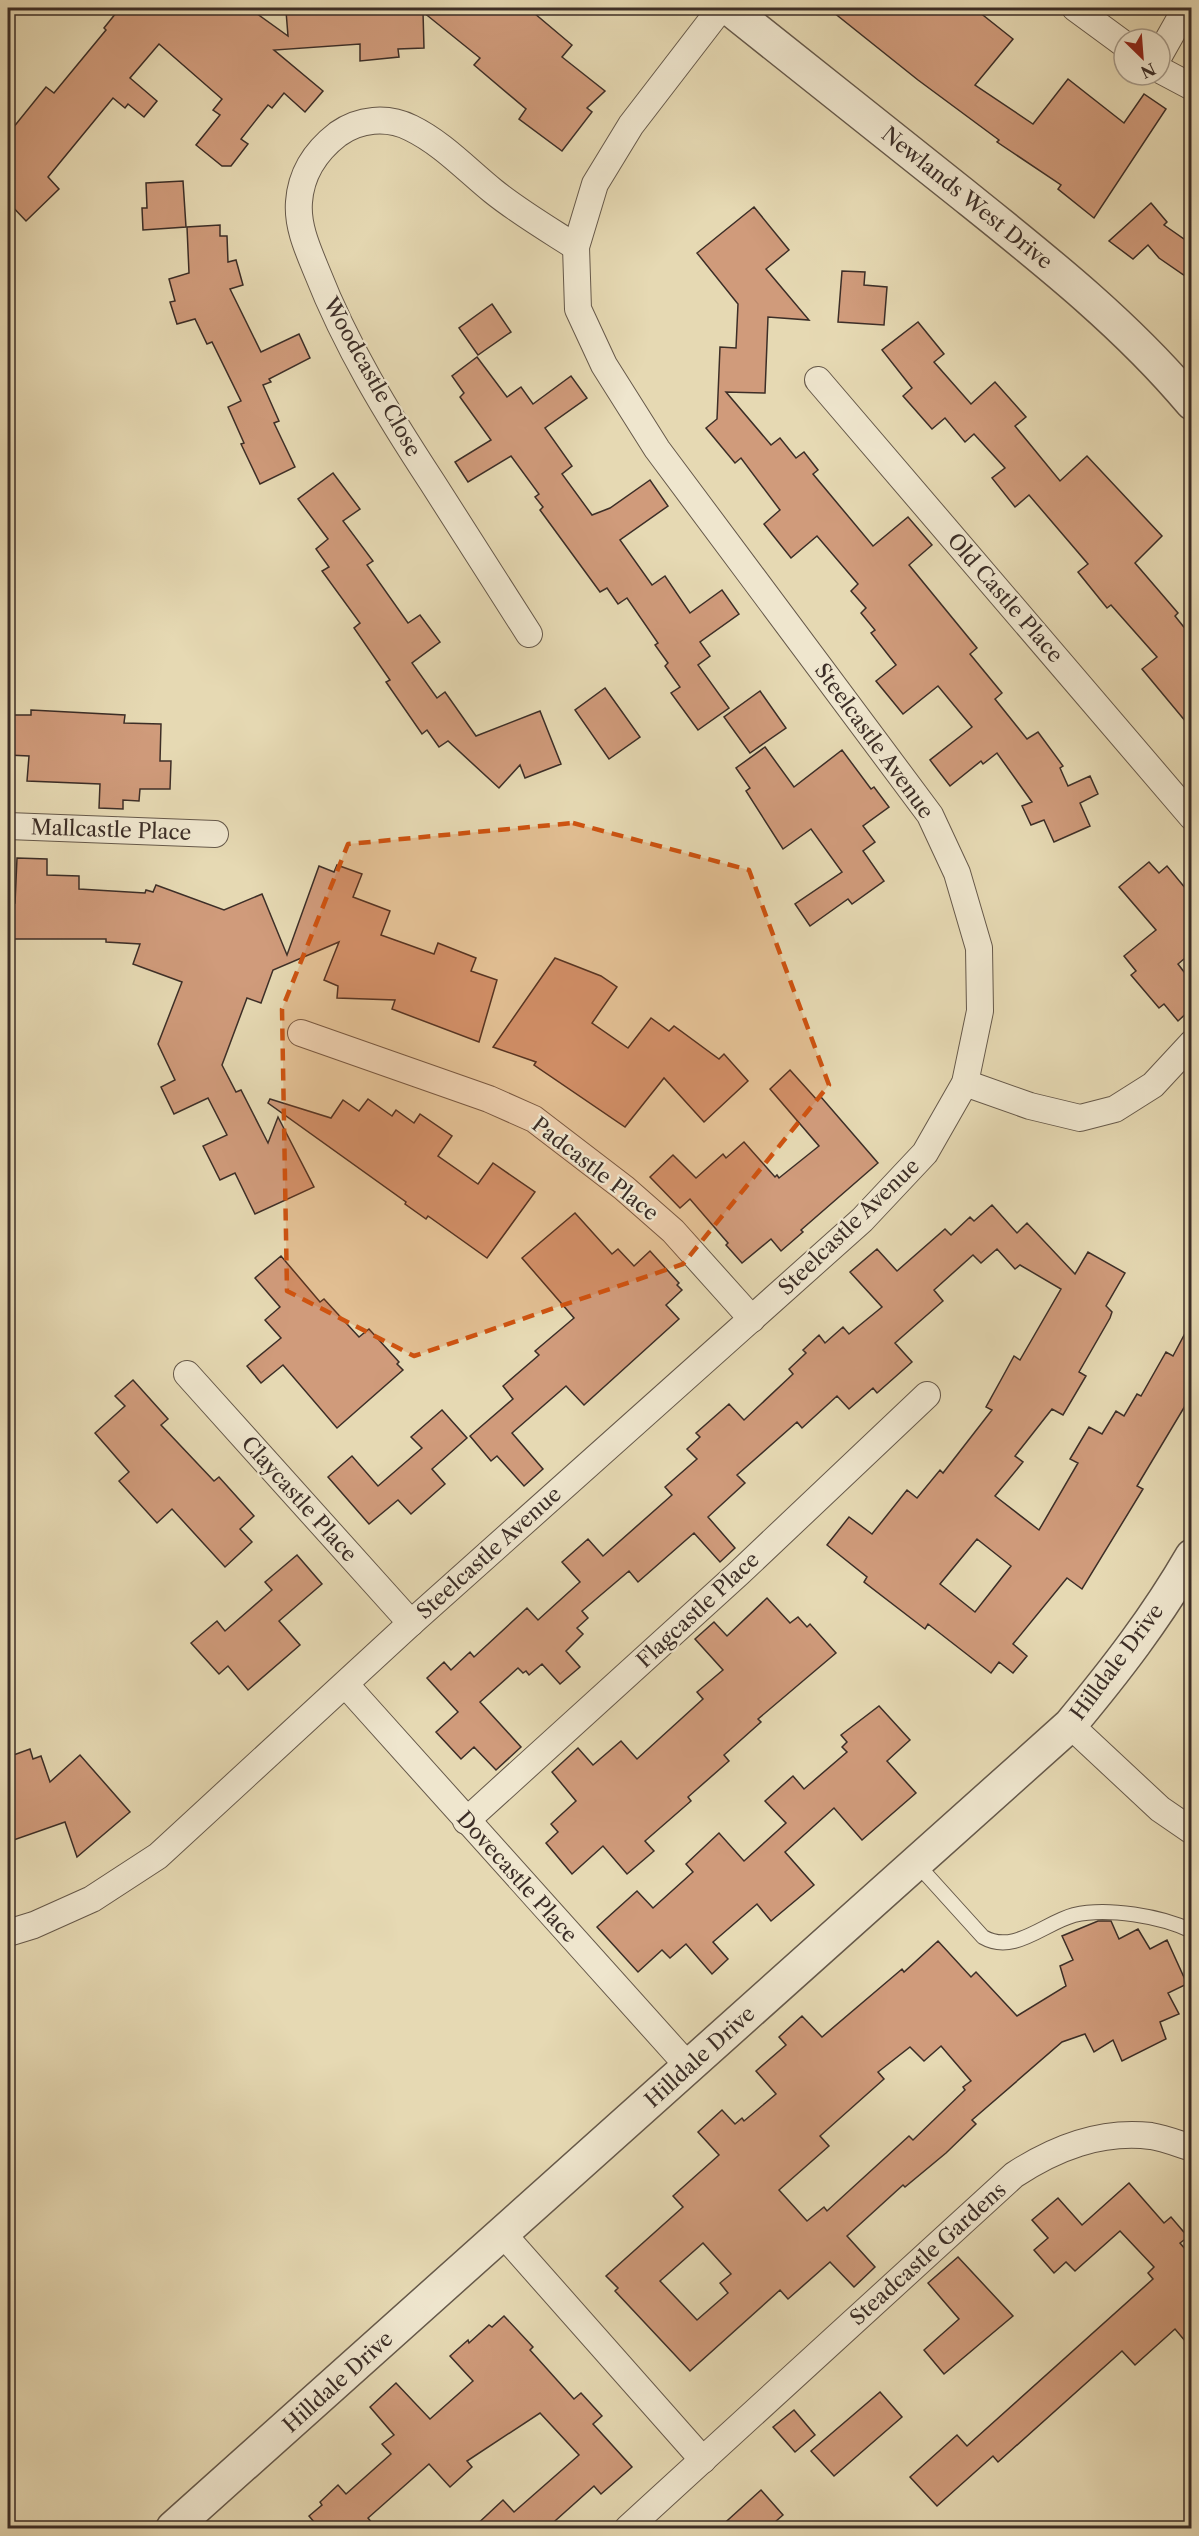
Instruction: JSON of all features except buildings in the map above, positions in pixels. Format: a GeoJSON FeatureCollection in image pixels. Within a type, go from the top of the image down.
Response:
{"type":"FeatureCollection","features":[{"type":"Feature","properties":{"kind":"street","name":"Steelcastle Avenue"},"geometry":{"type":"LineString","coordinates":[[8,1933],[33,1925],[92,1899],[158,1856],[411,1623],[862,1220],[925,1153],[965,1083],[980,1011],[979,948],[957,873],[930,815],[657,449],[604,365],[578,309],[576,247],[595,184],[631,125],[722,8]]}},
{"type":"Feature","properties":{"kind":"street","name":"Newlands West Drive"},"geometry":{"type":"LineString","coordinates":[[729,8],[1038,254],[1170,377],[1191,403]]}},
{"type":"Feature","properties":{"kind":"street"},"geometry":{"type":"LineString","coordinates":[[1075,8],[1112,35]]}},
{"type":"Feature","properties":{"kind":"street"},"geometry":{"type":"LineString","coordinates":[[1172,33],[1186,8]]}},
{"type":"Feature","properties":{"kind":"street"},"geometry":{"type":"LineString","coordinates":[[1172,77],[1191,87]]}},
{"type":"Feature","properties":{"kind":"street","name":"Woodcastle Close"},"geometry":{"type":"LineString","coordinates":[[529,634],[387,412],[342,329],[303,235],[299,203],[302,187],[310,164],[324,144],[346,128],[365,121],[390,121],[410,127],[444,150],[495,192],[576,247]]}},
{"type":"Feature","properties":{"kind":"street","name":"Old Castle Place"},"geometry":{"type":"LineString","coordinates":[[818,380],[1191,817]]}},
{"type":"Feature","properties":{"kind":"street","name":"Mallcastle Place"},"geometry":{"type":"LineString","coordinates":[[8,826],[215,834]]}},
{"type":"Feature","properties":{"kind":"street","name":"Padcastle Place"},"geometry":{"type":"LineString","coordinates":[[301,1033],[489,1099],[534,1119],[615,1181],[673,1231],[752,1319]]}},
{"type":"Feature","properties":{"kind":"street"},"geometry":{"type":"LineString","coordinates":[[965,1083],[1030,1106],[1080,1118],[1115,1109],[1153,1085],[1191,1043]]}},
{"type":"Feature","properties":{"kind":"street","name":"Claycastle Place"},"geometry":{"type":"LineString","coordinates":[[187,1374],[411,1623]]}},
{"type":"Feature","properties":{"kind":"street","name":"Flagcastle Place"},"geometry":{"type":"LineString","coordinates":[[466,1821],[739,1573],[927,1395]]}},
{"type":"Feature","properties":{"kind":"street","name":"Hilldale Drive"},"geometry":{"type":"LineString","coordinates":[[173,2529],[1070,1725],[1125,1659],[1176,1583],[1191,1556]]}},
{"type":"Feature","properties":{"kind":"street","name":"Dovecastle Place"},"geometry":{"type":"LineString","coordinates":[[346,1685],[689,2067]]}},
{"type":"Feature","properties":{"kind":"street"},"geometry":{"type":"LineString","coordinates":[[1070,1725],[1160,1809],[1191,1831]]}},
{"type":"Feature","properties":{"kind":"street","name":"Steadcastle Gardens"},"geometry":{"type":"LineString","coordinates":[[628,2529],[1014,2175],[1039,2159],[1068,2145],[1111,2135],[1152,2136],[1191,2148]]}},
{"type":"Feature","properties":{"kind":"street"},"geometry":{"type":"LineString","coordinates":[[503,2234],[703,2460]]}},
{"type":"Feature","properties":{"kind":"lane"},"geometry":{"type":"LineString","coordinates":[[916,1863],[983,1937],[993,1943],[1004,1944],[1023,1938],[1072,1916],[1102,1912],[1135,1914],[1191,1931]]}},
{"type":"Feature","properties":{"kind":"highlighted area"},"geometry":{"type":"Polygon","coordinates":[[[573,823],[749,870],[829,1085],[683,1264],[414,1356],[287,1291],[282,1009],[348,844],[573,823]]]}},
{"type":"Feature","properties":{"kind":"waterway"},"geometry":{"type":"LineString","coordinates":[[1180,2528],[1192,2524]]}}]}
